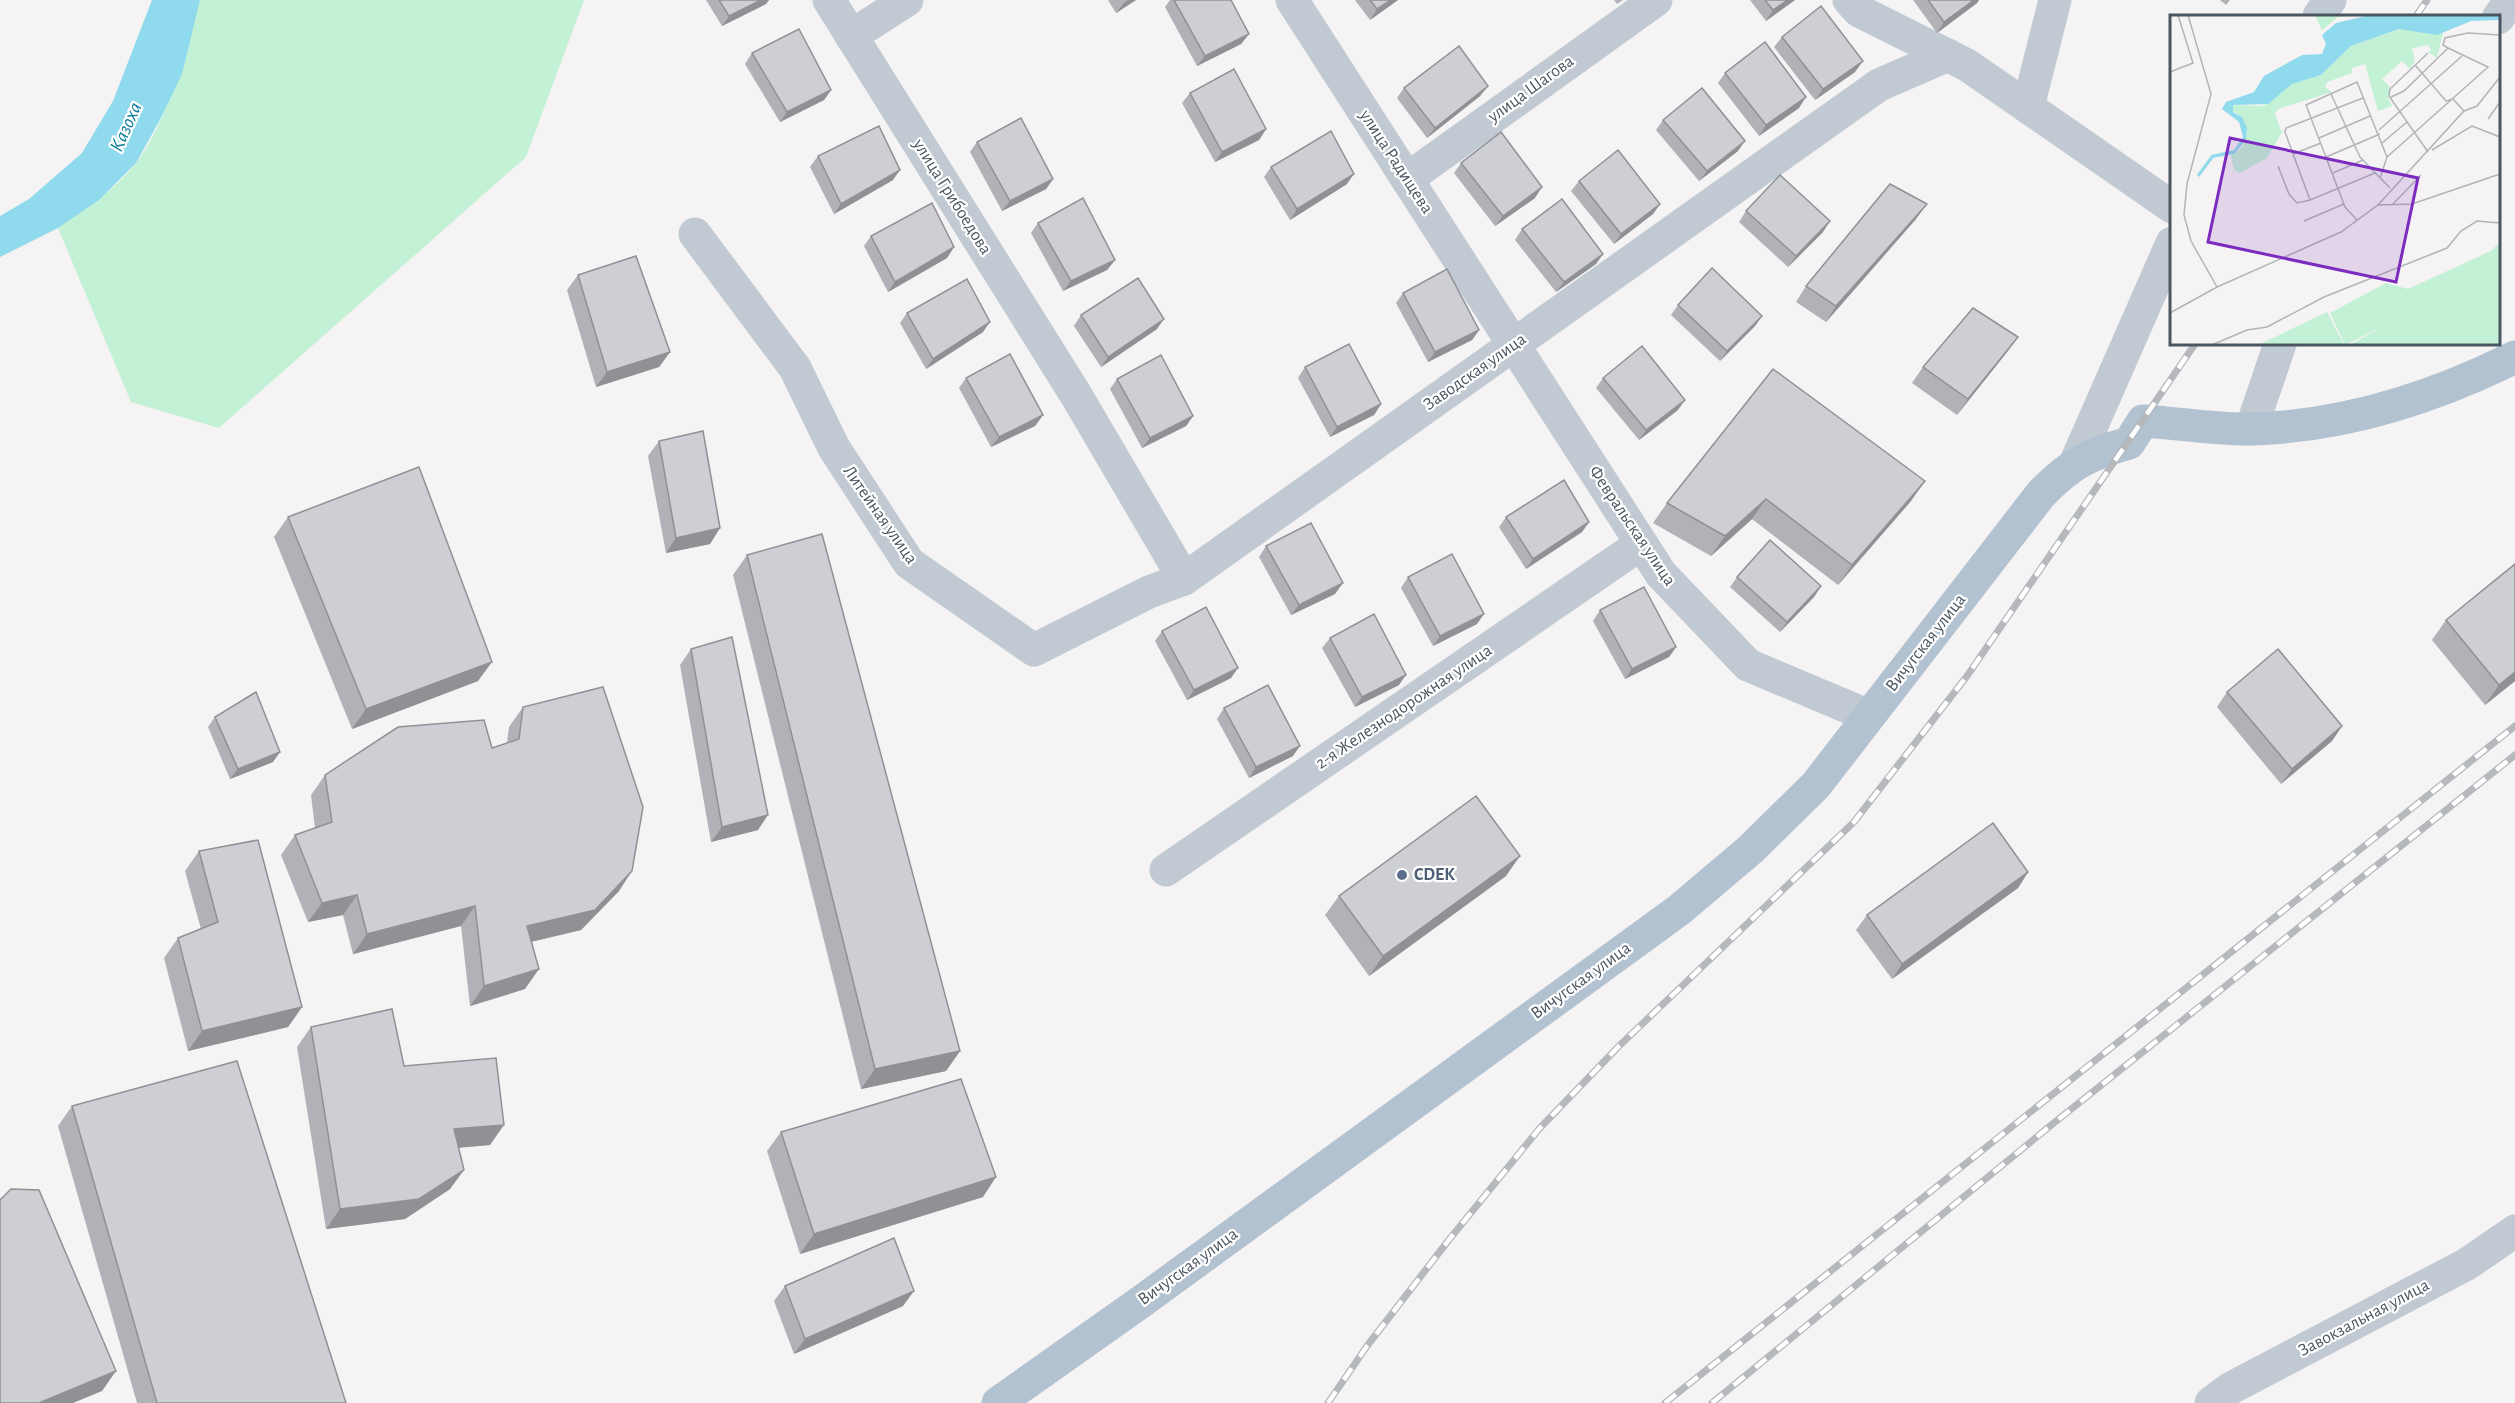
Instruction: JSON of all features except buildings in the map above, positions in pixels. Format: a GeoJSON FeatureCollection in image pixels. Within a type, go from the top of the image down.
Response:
{"type":"FeatureCollection","features":[{"type":"Feature","properties":{"kind":"main road","name":"Вичугская улица"},"geometry":{"type":"LineString","coordinates":[[998,1403],[1138,1304],[1678,910],[1751,849],[1816,785],[2041,494],[2075,464],[2097,452],[2129,443],[2143,420],[2251,429],[2330,420],[2392,407],[2435,392],[2515,357]]}},
{"type":"Feature","properties":{"kind":"street","name":"улица Грибоедова"},"geometry":{"type":"LineString","coordinates":[[829,0],[1076,395],[1184,579]]}},
{"type":"Feature","properties":{"kind":"street"},"geometry":{"type":"LineString","coordinates":[[851,36],[907,0]]}},
{"type":"Feature","properties":{"kind":"street","name":"улица Радищева"},"geometry":{"type":"LineString","coordinates":[[1292,0],[1507,334]]}},
{"type":"Feature","properties":{"kind":"street","name":"улица Шагова"},"geometry":{"type":"LineString","coordinates":[[1407,179],[1656,0]]}},
{"type":"Feature","properties":{"kind":"street"},"geometry":{"type":"LineString","coordinates":[[1849,0],[1859,11],[1967,64],[2170,206]]}},
{"type":"Feature","properties":{"kind":"street"},"geometry":{"type":"LineString","coordinates":[[2028,107],[2055,0]]}},
{"type":"Feature","properties":{"kind":"street"},"geometry":{"type":"LineString","coordinates":[[2320,15],[2330,0]]}},
{"type":"Feature","properties":{"kind":"street"},"geometry":{"type":"LineString","coordinates":[[2500,16],[2511,0]]}},
{"type":"Feature","properties":{"kind":"street","name":"Заводская улица"},"geometry":{"type":"LineString","coordinates":[[1184,579],[1507,334],[1879,85],[1948,55]]}},
{"type":"Feature","properties":{"kind":"street","name":"Литейная улица"},"geometry":{"type":"LineString","coordinates":[[695,234],[795,368],[834,448],[909,563],[1034,650],[1149,592],[1184,579]]}},
{"type":"Feature","properties":{"kind":"street","name":"Вичугская улица"},"geometry":{"type":"LineString","coordinates":[[2075,464],[2170,248]]}},
{"type":"Feature","properties":{"kind":"street","name":"Февральская улица"},"geometry":{"type":"LineString","coordinates":[[1507,334],[1661,574],[1748,665],[1869,716]]}},
{"type":"Feature","properties":{"kind":"street"},"geometry":{"type":"LineString","coordinates":[[2251,429],[2280,345]]}},
{"type":"Feature","properties":{"kind":"street","name":"2-я Железнодорожная улица"},"geometry":{"type":"LineString","coordinates":[[1166,870],[1641,544]]}},
{"type":"Feature","properties":{"kind":"street","name":"Завокзальная улица"},"geometry":{"type":"LineString","coordinates":[[2211,1403],[2231,1388],[2467,1264],[2515,1231]]}},
{"type":"Feature","properties":{"kind":"green space"},"geometry":{"type":"Polygon","coordinates":[[[200,0],[584,0],[526,157],[219,428],[131,402],[58,228],[119,182],[147,147],[175,85],[200,0]]]}},
{"type":"Feature","properties":{"kind":"water","name":"Казоха"},"geometry":{"type":"Polygon","coordinates":[[[152,0],[200,0],[182,74],[136,163],[99,200],[58,228],[0,257],[0,216],[29,199],[82,153],[113,101],[152,0]]]}},
{"type":"Feature","properties":{"kind":"railway"},"geometry":{"type":"LineString","coordinates":[[2417,15],[2427,0]]}},
{"type":"Feature","properties":{"kind":"railway"},"geometry":{"type":"LineString","coordinates":[[1328,1403],[1367,1346],[1539,1129],[1619,1046],[1854,822],[1967,676],[2194,345]]}},
{"type":"Feature","properties":{"kind":"railway"},"geometry":{"type":"LineString","coordinates":[[1665,1403],[2515,726]]}},
{"type":"Feature","properties":{"kind":"railway"},"geometry":{"type":"LineString","coordinates":[[1712,1403],[2055,1122],[2515,755]]}},
{"type":"Feature","properties":{"kind":"place","name":"CDEK"},"geometry":{"type":"Point","coordinates":[1402,875]}}]}
